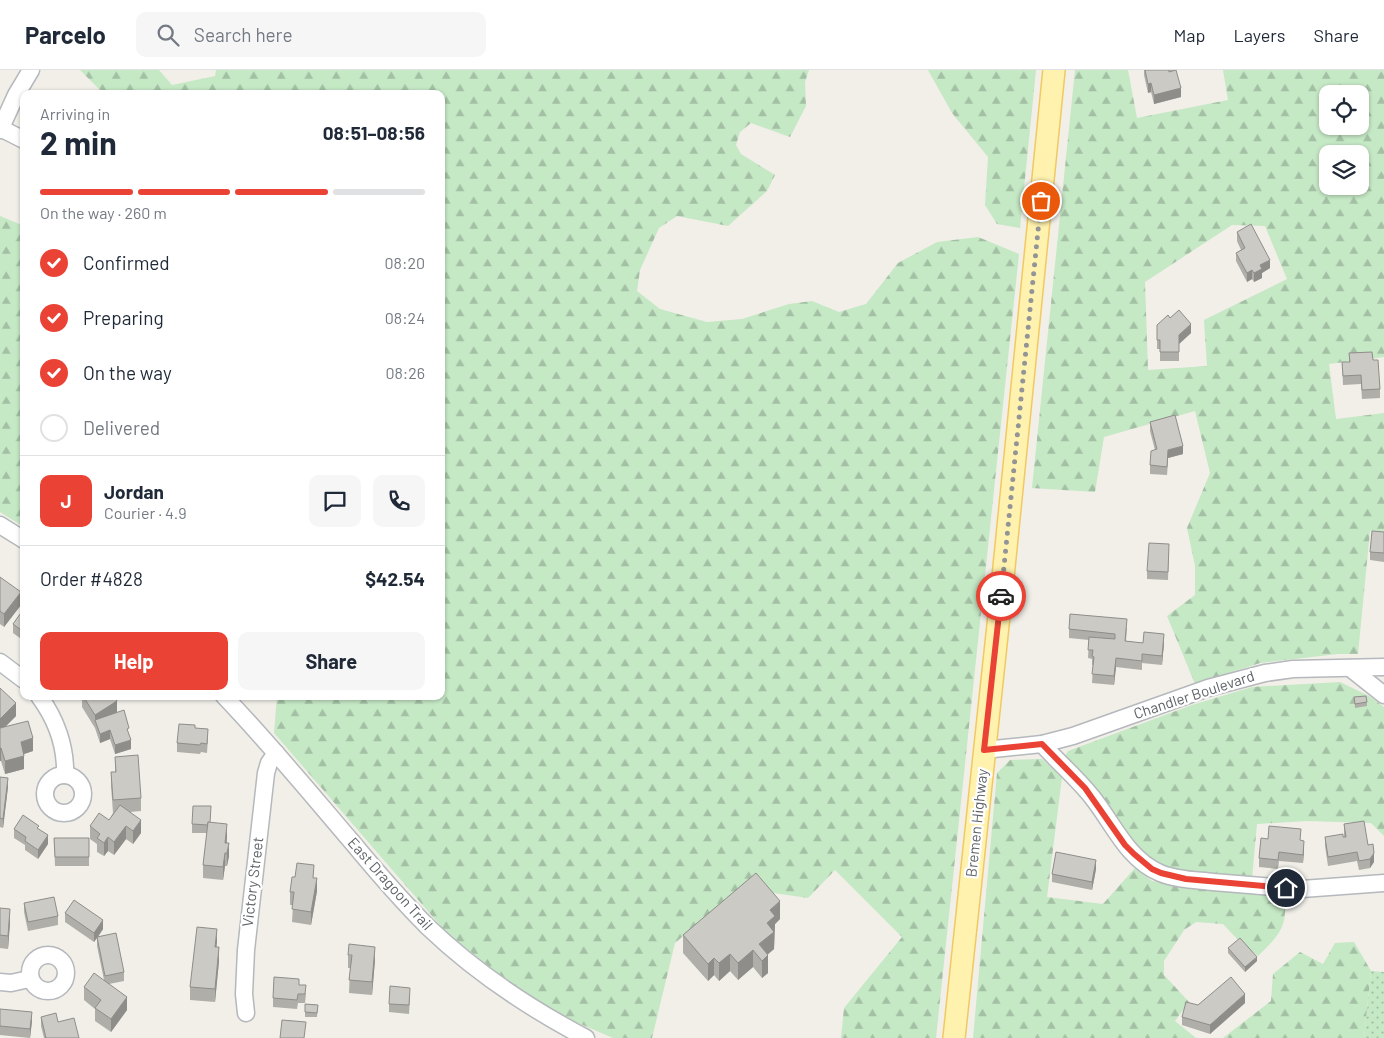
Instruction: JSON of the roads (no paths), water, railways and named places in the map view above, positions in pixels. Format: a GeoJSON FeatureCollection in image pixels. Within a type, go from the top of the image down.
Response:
{"type":"FeatureCollection","features":[{"type":"Feature","properties":{"kind":"main road","name":"Bremen Highway"},"geometry":{"type":"LineString","coordinates":[[954,1038],[1054,70]]}},
{"type":"Feature","properties":{"kind":"street"},"geometry":{"type":"LineString","coordinates":[[20,138],[0,129],[16,95],[31,70]]}},
{"type":"Feature","properties":{"kind":"street"},"geometry":{"type":"LineString","coordinates":[[0,525],[20,538]]}},
{"type":"Feature","properties":{"kind":"street"},"geometry":{"type":"LineString","coordinates":[[0,662],[20,677]]}},
{"type":"Feature","properties":{"kind":"street","name":"Chandler Boulevard"},"geometry":{"type":"LineString","coordinates":[[984,750],[1042,744],[1073,736],[1238,679],[1264,672],[1293,669],[1384,667]]}},
{"type":"Feature","properties":{"kind":"street"},"geometry":{"type":"LineString","coordinates":[[1350,668],[1384,695]]}},
{"type":"Feature","properties":{"kind":"street"},"geometry":{"type":"LineString","coordinates":[[42,700],[54,722],[60,739],[66,760],[65,775]]}},
{"type":"Feature","properties":{"kind":"street","name":"East Dragoon Trail"},"geometry":{"type":"LineString","coordinates":[[228,700],[276,753],[386,882],[429,928],[510,993],[546,1017],[586,1038]]}},
{"type":"Feature","properties":{"kind":"street"},"geometry":{"type":"LineString","coordinates":[[1042,744],[1088,792],[1125,845],[1152,869],[1161,873],[1186,879],[1286,888],[1384,883]]}},
{"type":"Feature","properties":{"kind":"street","name":"Victory Street"},"geometry":{"type":"LineString","coordinates":[[246,1013],[244,994],[251,898],[266,773],[276,753]]}},
{"type":"Feature","properties":{"kind":"street"},"geometry":{"type":"LineString","coordinates":[[0,982],[11,983],[29,979]]}}]}
